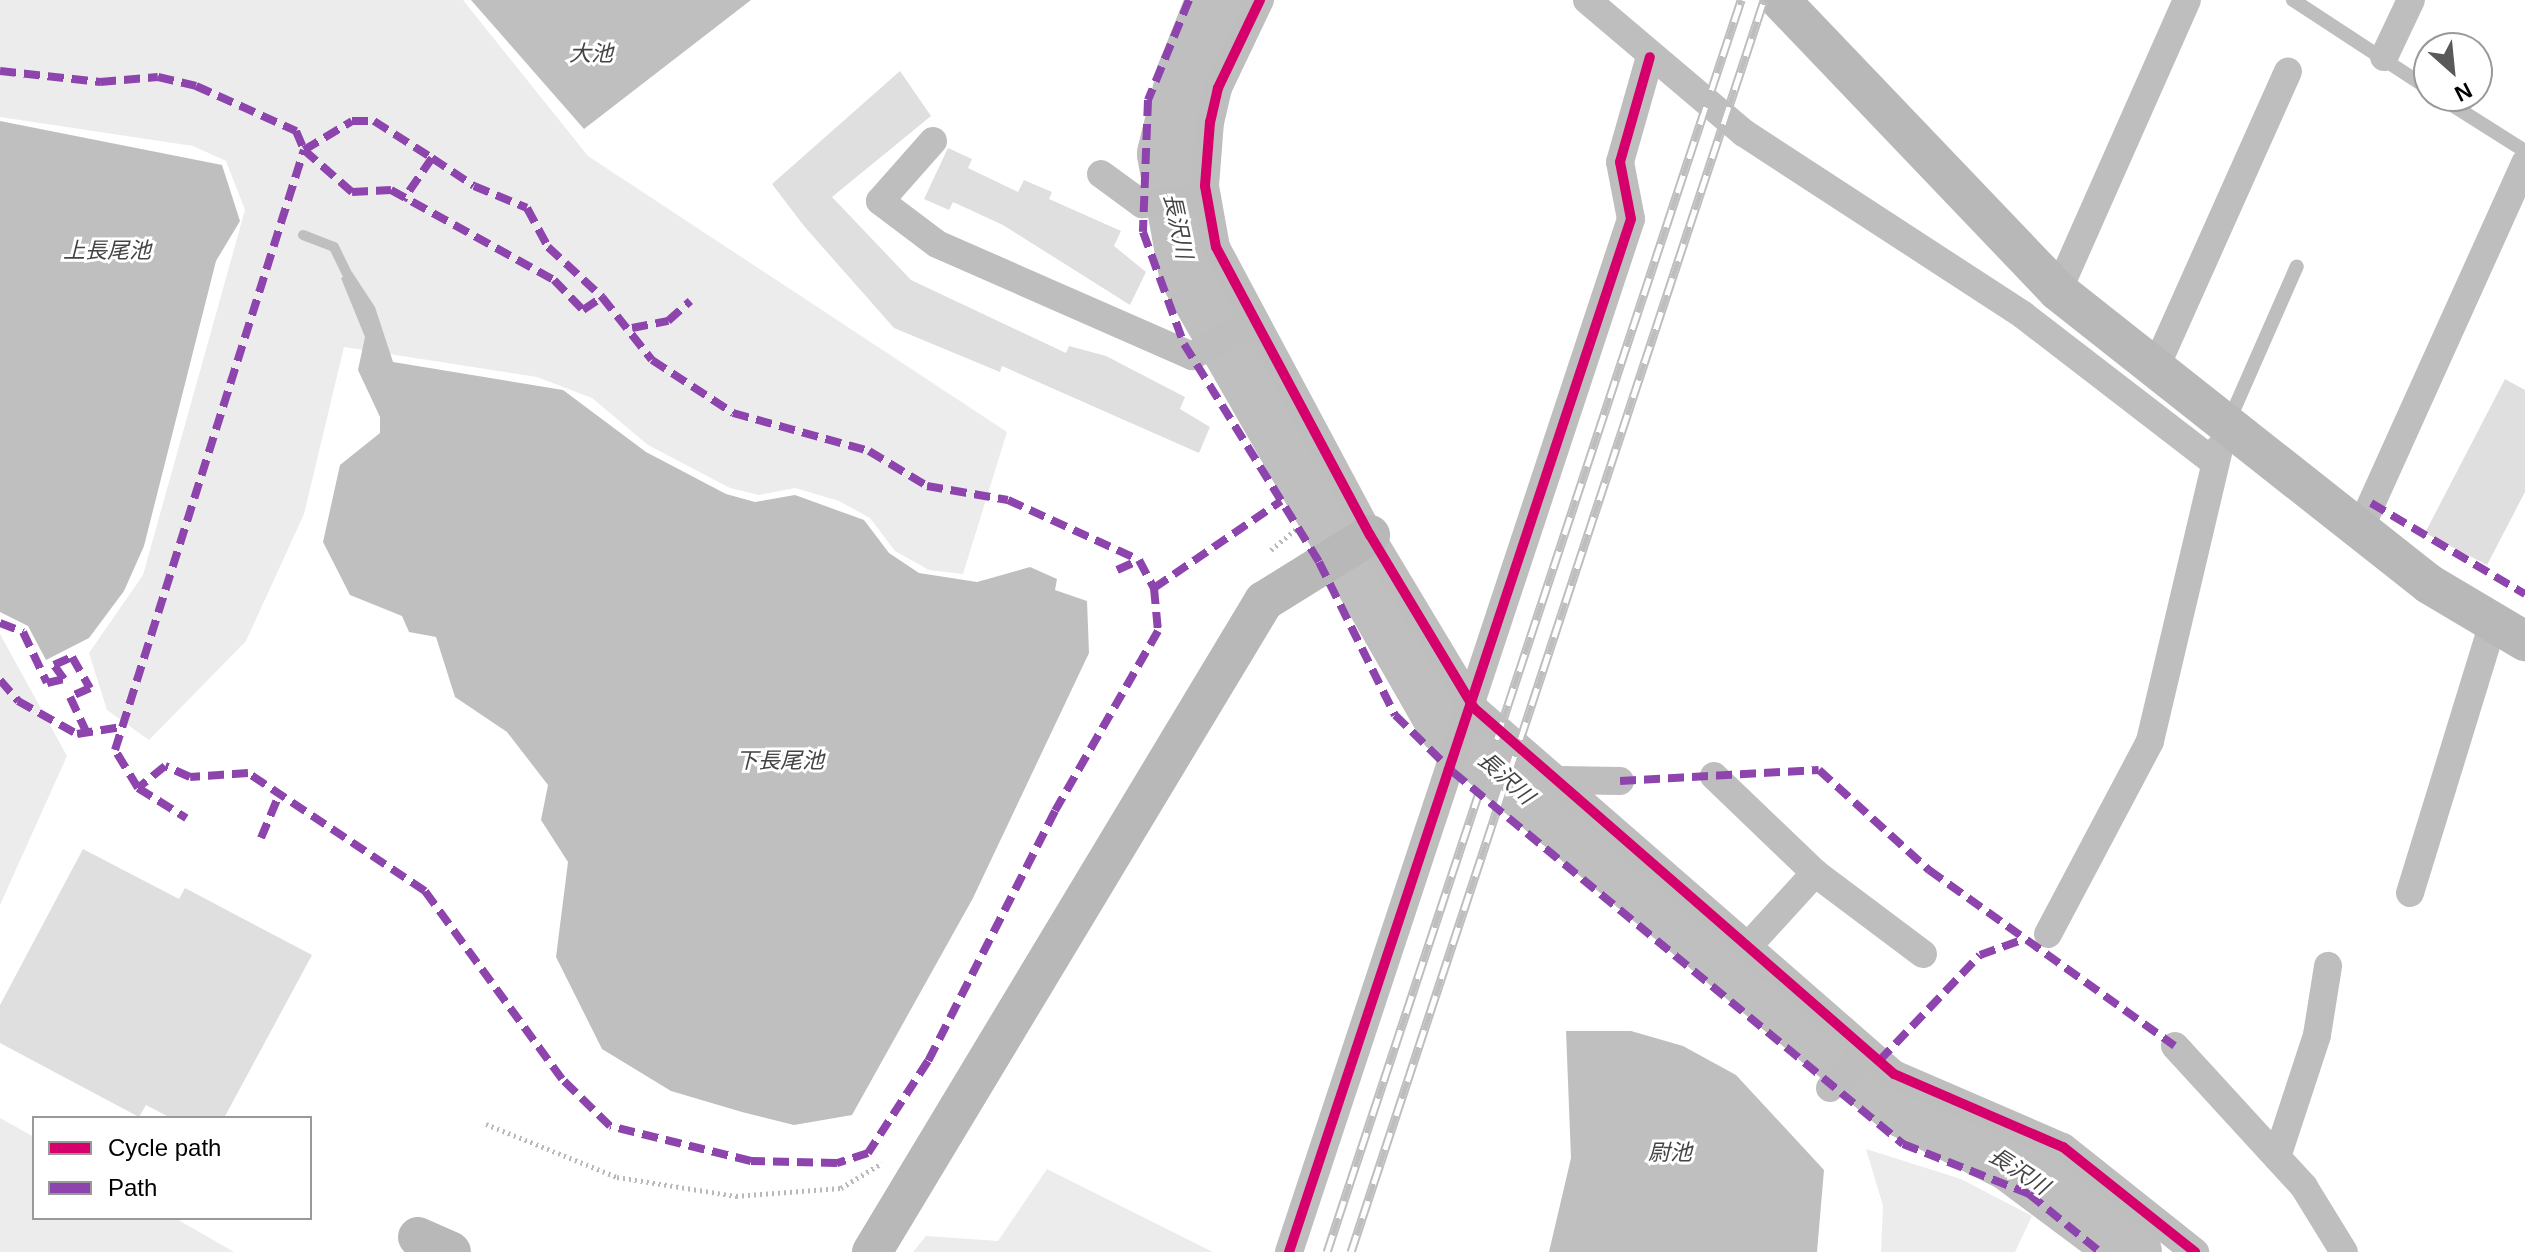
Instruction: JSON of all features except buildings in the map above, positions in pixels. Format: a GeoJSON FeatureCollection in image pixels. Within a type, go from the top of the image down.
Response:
{"type":"FeatureCollection","features":[{"type":"Feature","properties":{"kind":"street"},"geometry":{"type":"LineString","coordinates":[[1260,0],[1218,88],[1206,200],[1216,247],[1252,321],[1370,535],[1474,708],[1751,943],[1865,1051],[1894,1074],[2063,1147],[2195,1252]]}},
{"type":"Feature","properties":{"kind":"street"},"geometry":{"type":"LineString","coordinates":[[1587,0],[1650,57],[1873,224],[2023,315],[2220,446],[2359,531],[2509,632],[2410,893]]}},
{"type":"Feature","properties":{"kind":"street"},"geometry":{"type":"LineString","coordinates":[[1780,0],[2058,291],[2154,371],[2220,446]]}},
{"type":"Feature","properties":{"kind":"street"},"geometry":{"type":"LineString","coordinates":[[2058,291],[2187,0]]}},
{"type":"Feature","properties":{"kind":"street"},"geometry":{"type":"LineString","coordinates":[[2384,57],[2411,0]]}},
{"type":"Feature","properties":{"kind":"street"},"geometry":{"type":"LineString","coordinates":[[1289,1252],[1474,708],[1631,219],[1620,162],[1650,57]]}},
{"type":"Feature","properties":{"kind":"street"},"geometry":{"type":"LineString","coordinates":[[2154,371],[2288,72]]}},
{"type":"Feature","properties":{"kind":"street"},"geometry":{"type":"LineString","coordinates":[[933,141],[880,201],[937,244],[1194,355],[1252,321]]}},
{"type":"Feature","properties":{"kind":"street"},"geometry":{"type":"LineString","coordinates":[[2359,531],[2525,163]]}},
{"type":"Feature","properties":{"kind":"street"},"geometry":{"type":"LineString","coordinates":[[1101,174],[1145,203],[1206,200]]}},
{"type":"Feature","properties":{"kind":"street"},"geometry":{"type":"LineString","coordinates":[[2048,934],[2109,830],[2150,741],[2220,446]]}},
{"type":"Feature","properties":{"kind":"street"},"geometry":{"type":"LineString","coordinates":[[872,1252],[1264,601],[1370,535]]}},
{"type":"Feature","properties":{"kind":"street"},"geometry":{"type":"LineString","coordinates":[[1714,776],[1815,873],[1923,954]]}},
{"type":"Feature","properties":{"kind":"street"},"geometry":{"type":"LineString","coordinates":[[1560,780],[1620,781]]}},
{"type":"Feature","properties":{"kind":"street"},"geometry":{"type":"LineString","coordinates":[[1751,943],[1815,873]]}},
{"type":"Feature","properties":{"kind":"street"},"geometry":{"type":"LineString","coordinates":[[2277,1157],[2317,1035],[2328,966]]}},
{"type":"Feature","properties":{"kind":"street"},"geometry":{"type":"LineString","coordinates":[[2175,1046],[2277,1157],[2344,1252]]}},
{"type":"Feature","properties":{"kind":"street"},"geometry":{"type":"LineString","coordinates":[[1831,1087],[1865,1051]]}},
{"type":"Feature","properties":{"kind":"lane"},"geometry":{"type":"LineString","coordinates":[[2293,0],[2413,78]]}},
{"type":"Feature","properties":{"kind":"lane"},"geometry":{"type":"LineString","coordinates":[[2463,112],[2525,151]]}},
{"type":"Feature","properties":{"kind":"lane"},"geometry":{"type":"LineString","coordinates":[[2220,446],[2297,266]]}},
{"type":"Feature","properties":{"kind":"path"},"geometry":{"type":"LineString","coordinates":[[1262,557],[1298,527]]}},
{"type":"Feature","properties":{"kind":"path"},"geometry":{"type":"LineString","coordinates":[[486,1124],[617,1177],[736,1196],[841,1188],[892,1156]]}},
{"type":"Feature","properties":{"kind":"shaded area"},"geometry":{"type":"Polygon","coordinates":[[[0,0],[463,0],[588,156],[1007,432],[963,574],[929,570],[895,551],[870,518],[839,501],[795,488],[759,495],[730,488],[648,445],[592,398],[537,377],[344,347],[304,514],[246,641],[149,740],[107,710],[89,653],[143,575],[245,210],[226,161],[193,146],[0,117],[0,0]]]}},
{"type":"Feature","properties":{"kind":"shaded area"},"geometry":{"type":"Polygon","coordinates":[[[0,634],[67,756],[0,905],[0,634]]]}},
{"type":"Feature","properties":{"kind":"shaded area"},"geometry":{"type":"Polygon","coordinates":[[[0,1118],[32,1136],[32,1220],[178,1220],[234,1252],[0,1252],[0,1118]]]}},
{"type":"Feature","properties":{"kind":"shaded area"},"geometry":{"type":"Polygon","coordinates":[[[1866,1149],[1961,1179],[2032,1216],[2015,1252],[1881,1252],[1883,1206],[1866,1149]]]}},
{"type":"Feature","properties":{"kind":"shaded area"},"geometry":{"type":"Polygon","coordinates":[[[1047,1169],[1213,1252],[913,1252],[926,1236],[998,1241],[1047,1169]]]}},
{"type":"Feature","properties":{"kind":"water","name":"大池"},"geometry":{"type":"Polygon","coordinates":[[[471,0],[751,0],[584,129],[471,0]]]}},
{"type":"Feature","properties":{"kind":"water","name":"上長尾池"},"geometry":{"type":"Polygon","coordinates":[[[0,121],[222,165],[240,221],[216,261],[144,546],[124,591],[89,638],[46,660],[28,626],[0,612],[0,121]]]}},
{"type":"Feature","properties":{"kind":"water","name":"下長尾池"},"geometry":{"type":"Polygon","coordinates":[[[352,272],[375,307],[393,362],[563,390],[646,452],[726,494],[755,502],[795,495],[864,520],[889,553],[919,573],[977,582],[1030,567],[1057,579],[1055,590],[1087,601],[1089,653],[973,898],[852,1115],[794,1125],[742,1112],[671,1091],[602,1049],[556,957],[568,862],[541,820],[548,785],[507,732],[455,697],[436,637],[409,632],[402,616],[350,595],[323,542],[340,465],[380,433],[380,417],[358,370],[365,337],[341,278],[352,272]]]}},
{"type":"Feature","properties":{"kind":"water","name":"尉池"},"geometry":{"type":"Polygon","coordinates":[[[1566,1031],[1631,1031],[1683,1046],[1736,1075],[1824,1170],[1817,1252],[1549,1252],[1571,1158],[1566,1031]]]}},
{"type":"Feature","properties":{"kind":"waterway","name":"長沢川"},"geometry":{"type":"LineString","coordinates":[[1216,0],[1187,73],[1167,154],[1189,274],[1448,726],[1902,1107],[2010,1161],[2132,1252]]}},
{"type":"Feature","properties":{"kind":"waterway"},"geometry":{"type":"LineString","coordinates":[[303,235],[334,247],[347,274]]}},
{"type":"Feature","properties":{"kind":"railway"},"geometry":{"type":"LineString","coordinates":[[1327,1252],[1741,0]]}},
{"type":"Feature","properties":{"kind":"railway"},"geometry":{"type":"LineString","coordinates":[[1351,1252],[1764,0]]}},
{"type":"Feature","properties":{"kind":"marked path"},"geometry":{"type":"LineString","coordinates":[[1189,0],[1148,100],[1143,232],[1184,344],[1319,562],[1395,715],[1453,772],[1903,1144],[2029,1194],[2100,1252]]}},
{"type":"Feature","properties":{"kind":"marked path"},"geometry":{"type":"LineString","coordinates":[[0,71],[100,82],[158,77],[196,86],[296,131],[304,150],[352,121],[374,121],[432,158],[403,200]]}},
{"type":"Feature","properties":{"kind":"marked path"},"geometry":{"type":"LineString","coordinates":[[304,150],[352,192],[391,190],[554,280],[583,310],[602,297],[652,360],[733,413],[869,451],[927,486],[1008,500],[1139,560],[1154,588],[1158,631],[1055,811],[928,1061],[868,1153],[837,1163],[751,1161],[610,1126],[562,1079],[425,891],[248,773],[190,777],[165,766],[138,788],[115,750],[304,150]]}},
{"type":"Feature","properties":{"kind":"marked path"},"geometry":{"type":"LineString","coordinates":[[432,158],[474,186],[527,208],[548,247],[602,297]]}},
{"type":"Feature","properties":{"kind":"marked path"},"geometry":{"type":"LineString","coordinates":[[632,328],[668,321],[690,301]]}},
{"type":"Feature","properties":{"kind":"marked path"},"geometry":{"type":"LineString","coordinates":[[1154,588],[1281,501]]}},
{"type":"Feature","properties":{"kind":"marked path"},"geometry":{"type":"LineString","coordinates":[[2371,503],[2525,594]]}},
{"type":"Feature","properties":{"kind":"marked path"},"geometry":{"type":"LineString","coordinates":[[1117,570],[1139,560]]}},
{"type":"Feature","properties":{"kind":"marked path"},"geometry":{"type":"LineString","coordinates":[[0,623],[23,632],[47,683],[64,679],[54,665],[72,657],[90,688],[70,697],[86,732]]}},
{"type":"Feature","properties":{"kind":"marked path"},"geometry":{"type":"LineString","coordinates":[[0,680],[18,701],[77,734],[121,727]]}},
{"type":"Feature","properties":{"kind":"marked path"},"geometry":{"type":"LineString","coordinates":[[1620,781],[1819,770],[1929,870],[2175,1046]]}},
{"type":"Feature","properties":{"kind":"marked path"},"geometry":{"type":"LineString","coordinates":[[138,788],[186,818]]}},
{"type":"Feature","properties":{"kind":"marked path"},"geometry":{"type":"LineString","coordinates":[[261,838],[279,795]]}},
{"type":"Feature","properties":{"kind":"marked path"},"geometry":{"type":"LineString","coordinates":[[1879,1061],[1980,955],[2022,940]]}},
{"type":"Feature","properties":{"kind":"cycle path"},"geometry":{"type":"LineString","coordinates":[[1260,0],[1218,88],[1210,122],[1205,186],[1216,247],[1370,535],[1474,708],[1894,1074],[2063,1147],[2195,1252]]}},
{"type":"Feature","properties":{"kind":"cycle path"},"geometry":{"type":"LineString","coordinates":[[1289,1252],[1631,219],[1620,162],[1650,57]]}}]}
